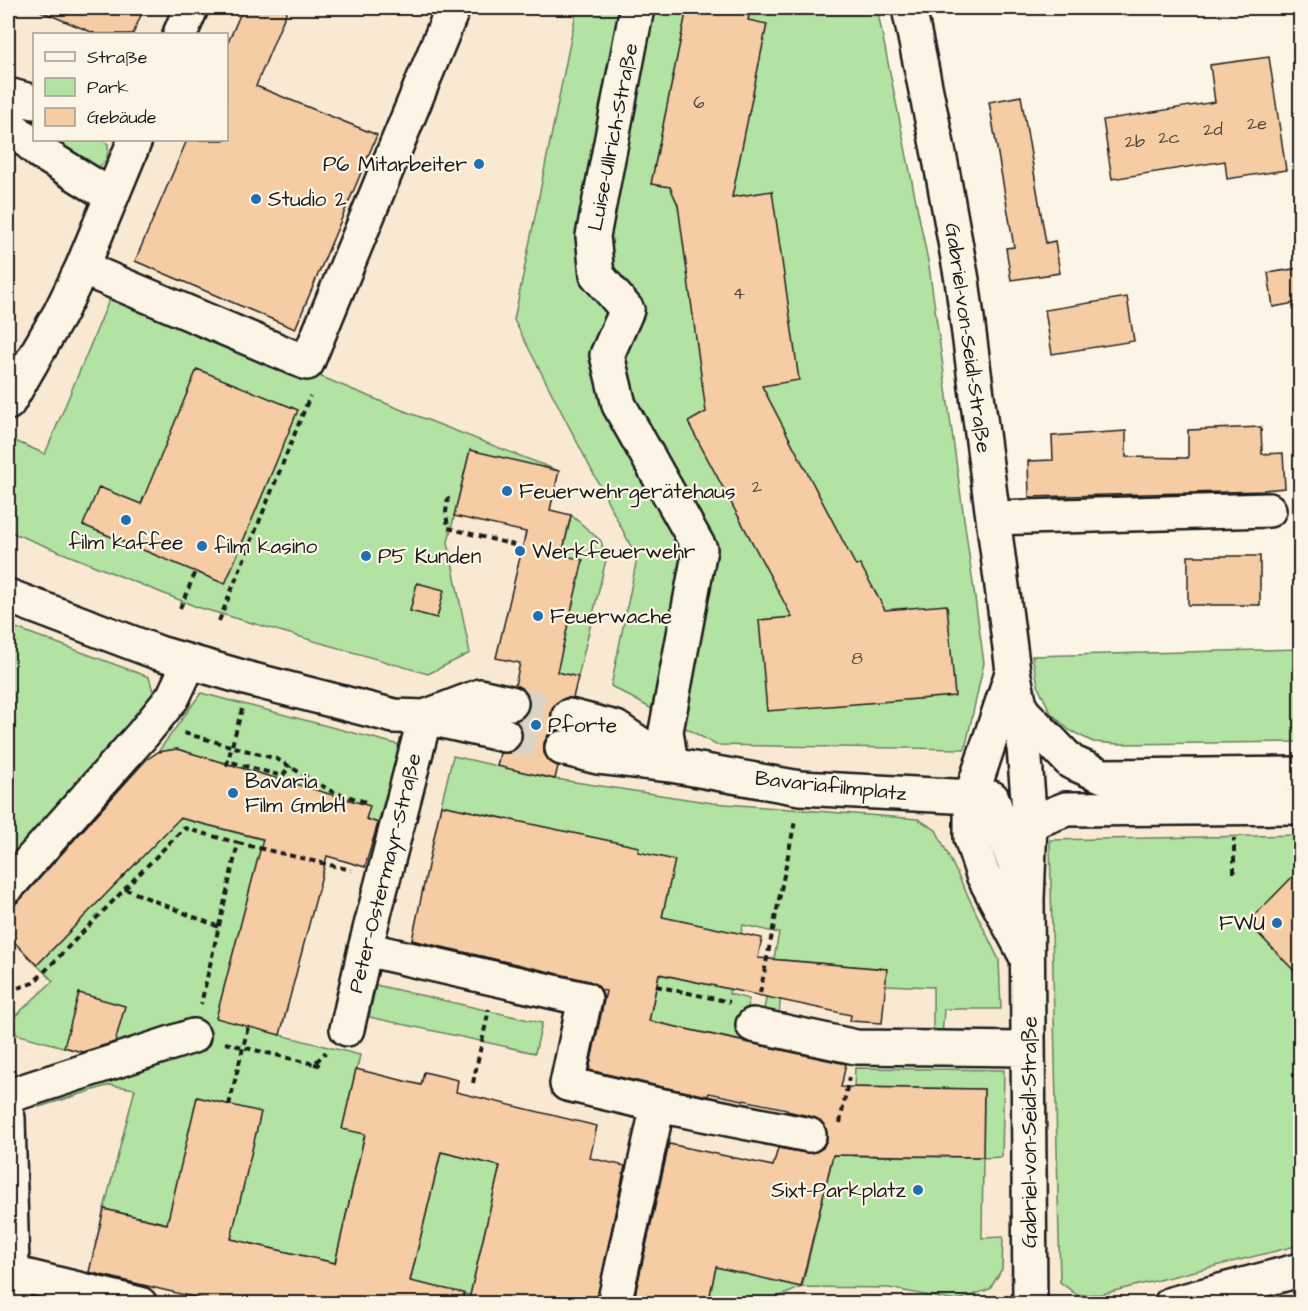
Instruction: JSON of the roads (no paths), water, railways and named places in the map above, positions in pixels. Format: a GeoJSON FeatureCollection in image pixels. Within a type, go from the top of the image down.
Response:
{"type":"FeatureCollection","features":[{"type":"Feature","properties":{"kind":"street"},"geometry":{"type":"LineString","coordinates":[[180,33],[191,8]]}},
{"type":"Feature","properties":{"kind":"street"},"geometry":{"type":"LineString","coordinates":[[82,268],[307,363],[453,8]]}},
{"type":"Feature","properties":{"kind":"street","name":"Luise-Ullrich-Straße"},"geometry":{"type":"LineString","coordinates":[[637,8],[593,236],[597,275],[627,310],[607,355],[619,405],[700,549],[666,731],[670,765]]}},
{"type":"Feature","properties":{"kind":"street","name":"Gabriel-von-Seidl-Straße"},"geometry":{"type":"LineString","coordinates":[[909,8],[962,280],[1013,671],[1021,710],[1030,823],[1027,899],[1030,1304]]}},
{"type":"Feature","properties":{"kind":"street"},"geometry":{"type":"LineString","coordinates":[[8,95],[33,102]]}},
{"type":"Feature","properties":{"kind":"street"},"geometry":{"type":"LineString","coordinates":[[8,124],[39,152],[111,196]]}},
{"type":"Feature","properties":{"kind":"street"},"geometry":{"type":"LineString","coordinates":[[8,403],[60,313],[82,268],[130,141]]}},
{"type":"Feature","properties":{"kind":"street"},"geometry":{"type":"LineString","coordinates":[[993,518],[1269,510]]}},
{"type":"Feature","properties":{"kind":"street"},"geometry":{"type":"LineString","coordinates":[[8,596],[189,663],[394,716],[425,717],[504,735]]}},
{"type":"Feature","properties":{"kind":"street"},"geometry":{"type":"LineString","coordinates":[[8,886],[152,724],[173,697],[189,663]]}},
{"type":"Feature","properties":{"kind":"street","name":"Gabriel-von-Seidl-Straße"},"geometry":{"type":"LineString","coordinates":[[1013,671],[970,838],[983,875],[1028,960]]}},
{"type":"Feature","properties":{"kind":"street"},"geometry":{"type":"LineString","coordinates":[[425,717],[495,700]]}},
{"type":"Feature","properties":{"kind":"street"},"geometry":{"type":"LineString","coordinates":[[1021,710],[1071,762],[1103,776],[1300,774]]}},
{"type":"Feature","properties":{"kind":"street","name":"Bavariafilmplatz"},"geometry":{"type":"LineString","coordinates":[[569,716],[616,728],[670,765]]}},
{"type":"Feature","properties":{"kind":"street","name":"Peter-Ostermayr-Straße"},"geometry":{"type":"LineString","coordinates":[[347,1029],[382,878],[425,717]]}},
{"type":"Feature","properties":{"kind":"street","name":"Bavariafilmplatz"},"geometry":{"type":"LineString","coordinates":[[562,748],[598,757],[670,765],[800,788],[981,797]]}},
{"type":"Feature","properties":{"kind":"street"},"geometry":{"type":"LineString","coordinates":[[981,797],[1025,760]]}},
{"type":"Feature","properties":{"kind":"street","name":"Gabriel-von-Seidl-Straße"},"geometry":{"type":"LineString","coordinates":[[981,797],[1002,831],[1027,899]]}},
{"type":"Feature","properties":{"kind":"street"},"geometry":{"type":"LineString","coordinates":[[1030,823],[1066,809],[1300,807]]}},
{"type":"Feature","properties":{"kind":"street"},"geometry":{"type":"LineString","coordinates":[[365,949],[585,999],[567,1084],[808,1135]]}},
{"type":"Feature","properties":{"kind":"street"},"geometry":{"type":"LineString","coordinates":[[755,1016],[856,1047],[1028,1049]]}},
{"type":"Feature","properties":{"kind":"street"},"geometry":{"type":"LineString","coordinates":[[8,1096],[194,1036]]}},
{"type":"Feature","properties":{"kind":"street"},"geometry":{"type":"LineString","coordinates":[[614,1304],[658,1104]]}},
{"type":"Feature","properties":{"kind":"street"},"geometry":{"type":"LineString","coordinates":[[8,1118],[12,1288],[140,1304]]}},
{"type":"Feature","properties":{"kind":"street"},"geometry":{"type":"LineString","coordinates":[[1171,1304],[1300,1270]]}},
{"type":"Feature","properties":{"kind":"tunnel"},"geometry":{"type":"LineString","coordinates":[[511,703],[569,716]]}},
{"type":"Feature","properties":{"kind":"tunnel"},"geometry":{"type":"LineString","coordinates":[[504,735],[562,748]]}},
{"type":"Feature","properties":{"kind":"place","name":"P6 Mitarbeiter"},"geometry":{"type":"Point","coordinates":[479,164]}},
{"type":"Feature","properties":{"kind":"place","name":"Studio 2"},"geometry":{"type":"Point","coordinates":[256,199]}},
{"type":"Feature","properties":{"kind":"place","name":"Feuerwehrgerätehaus"},"geometry":{"type":"Point","coordinates":[507,491]}},
{"type":"Feature","properties":{"kind":"place","name":"film kaffee"},"geometry":{"type":"Point","coordinates":[126,520]}},
{"type":"Feature","properties":{"kind":"place","name":"film kasino"},"geometry":{"type":"Point","coordinates":[202,546]}},
{"type":"Feature","properties":{"kind":"place","name":"Werkfeuerwehr"},"geometry":{"type":"Point","coordinates":[520,551]}},
{"type":"Feature","properties":{"kind":"place","name":"P5 Kunden"},"geometry":{"type":"Point","coordinates":[366,556]}},
{"type":"Feature","properties":{"kind":"place","name":"Feuerwache"},"geometry":{"type":"Point","coordinates":[538,616]}},
{"type":"Feature","properties":{"kind":"place","name":"Pforte"},"geometry":{"type":"Point","coordinates":[536,725]}},
{"type":"Feature","properties":{"kind":"place","name":"Bavaria Film GmbH"},"geometry":{"type":"Point","coordinates":[233,793]}},
{"type":"Feature","properties":{"kind":"place","name":"FWU"},"geometry":{"type":"Point","coordinates":[1277,923]}},
{"type":"Feature","properties":{"kind":"place","name":"Sixt-Parkplatz"},"geometry":{"type":"Point","coordinates":[918,1190]}}]}
